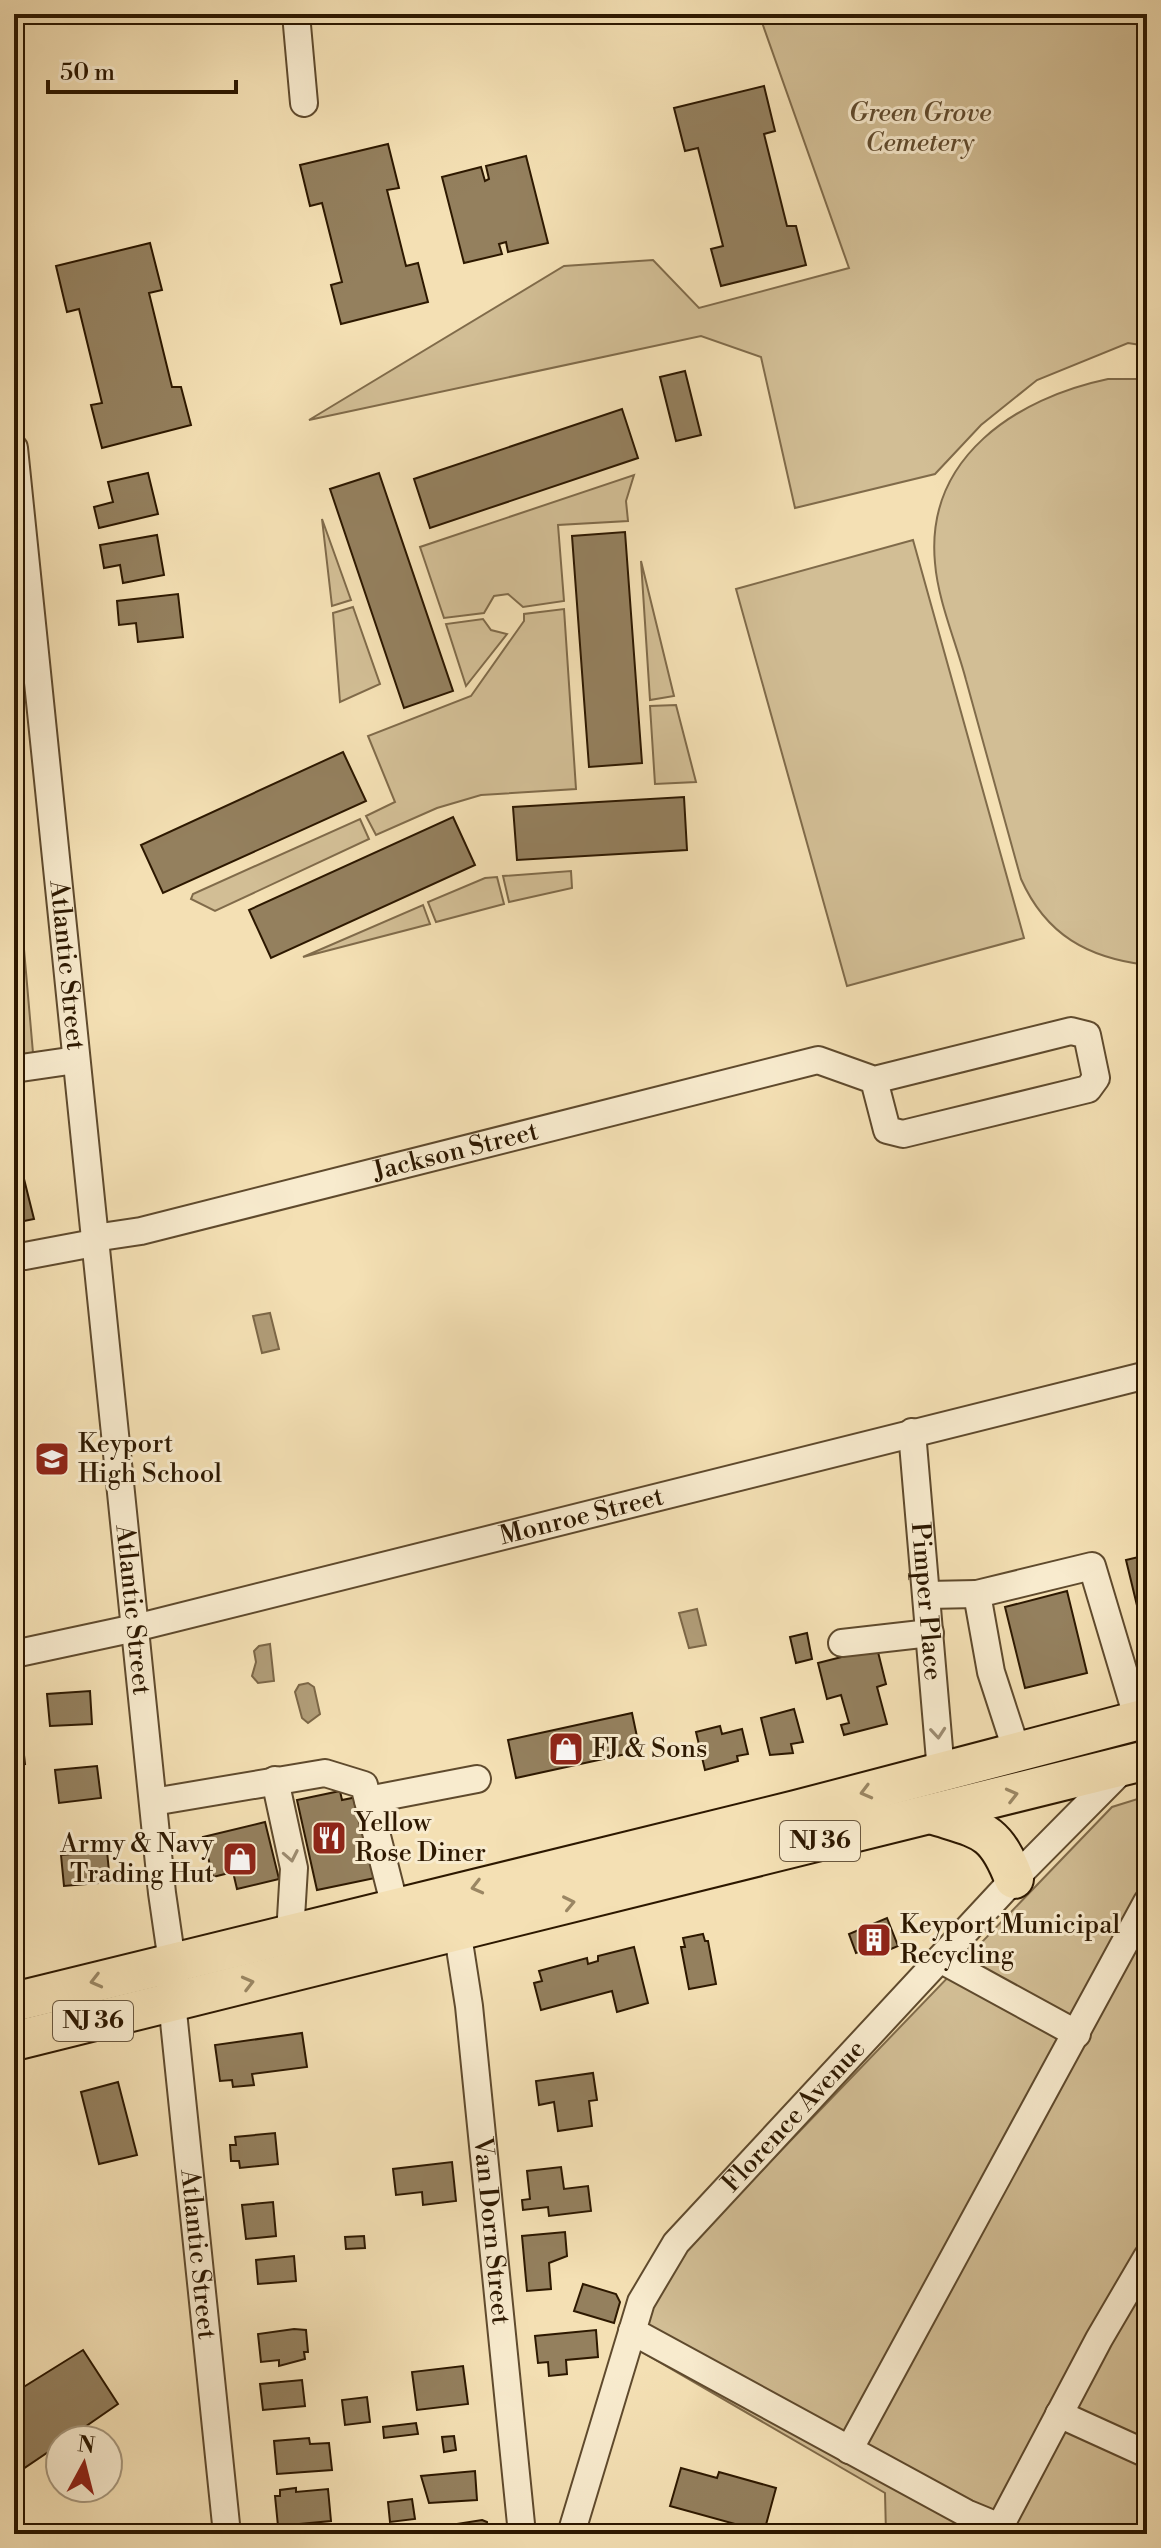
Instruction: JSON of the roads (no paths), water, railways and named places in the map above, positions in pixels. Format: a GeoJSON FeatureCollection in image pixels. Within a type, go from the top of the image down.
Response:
{"type":"FeatureCollection","features":[{"type":"Feature","properties":{"kind":"highway","name":"NJ 36"},"geometry":{"type":"LineString","coordinates":[[14,2002],[941,1772],[1142,1719]]}},
{"type":"Feature","properties":{"kind":"highway","name":"NJ 36"},"geometry":{"type":"LineString","coordinates":[[14,2041],[1136,1763]]}},
{"type":"Feature","properties":{"kind":"highway"},"geometry":{"type":"LineString","coordinates":[[934,1815],[974,1828],[998,1843],[1014,1879]]}},
{"type":"Feature","properties":{"kind":"street"},"geometry":{"type":"LineString","coordinates":[[296,14],[304,103]]}},
{"type":"Feature","properties":{"kind":"street","name":"Atlantic Street"},"geometry":{"type":"LineString","coordinates":[[14,448],[16,507],[172,1962],[172,2002],[227,2534]]}},
{"type":"Feature","properties":{"kind":"street"},"geometry":{"type":"LineString","coordinates":[[1071,1031],[1087,1035],[1096,1078],[1088,1089],[903,1134],[887,1130],[874,1080],[1071,1031]]}},
{"type":"Feature","properties":{"kind":"street"},"geometry":{"type":"LineString","coordinates":[[14,1069],[76,1060]]}},
{"type":"Feature","properties":{"kind":"street","name":"Jackson Street"},"geometry":{"type":"LineString","coordinates":[[25,1256],[141,1231],[818,1060],[874,1080]]}},
{"type":"Feature","properties":{"kind":"street","name":"Monroe Street"},"geometry":{"type":"LineString","coordinates":[[14,1654],[135,1628],[1147,1375]]}},
{"type":"Feature","properties":{"kind":"street","name":"Pimper Place"},"geometry":{"type":"LineString","coordinates":[[912,1432],[941,1772]]}},
{"type":"Feature","properties":{"kind":"street"},"geometry":{"type":"LineString","coordinates":[[927,1595],[977,1594],[1092,1566],[1142,1719]]}},
{"type":"Feature","properties":{"kind":"street"},"geometry":{"type":"LineString","coordinates":[[977,1594],[991,1672],[1017,1752]]}},
{"type":"Feature","properties":{"kind":"street"},"geometry":{"type":"LineString","coordinates":[[842,1643],[930,1633]]}},
{"type":"Feature","properties":{"kind":"street","name":"Florence Avenue"},"geometry":{"type":"LineString","coordinates":[[571,2534],[641,2302],[676,2243],[1014,1879],[1136,1763]]}},
{"type":"Feature","properties":{"kind":"street"},"geometry":{"type":"LineString","coordinates":[[153,1802],[325,1773],[364,1785],[395,1907]]}},
{"type":"Feature","properties":{"kind":"street"},"geometry":{"type":"LineString","coordinates":[[368,1800],[477,1779]]}},
{"type":"Feature","properties":{"kind":"street"},"geometry":{"type":"LineString","coordinates":[[275,1780],[294,1868],[290,1934]]}},
{"type":"Feature","properties":{"kind":"street"},"geometry":{"type":"LineString","coordinates":[[849,2450],[1147,1902]]}},
{"type":"Feature","properties":{"kind":"street","name":"Van Dorn Street"},"geometry":{"type":"LineString","coordinates":[[457,1929],[469,2006],[522,2534]]}},
{"type":"Feature","properties":{"kind":"street"},"geometry":{"type":"LineString","coordinates":[[940,1959],[1077,2034]]}},
{"type":"Feature","properties":{"kind":"street"},"geometry":{"type":"LineString","coordinates":[[632,2331],[691,2360],[998,2530],[1147,2257]]}},
{"type":"Feature","properties":{"kind":"street"},"geometry":{"type":"LineString","coordinates":[[1059,2414],[1147,2454]]}},
{"type":"Feature","properties":{"kind":"place","name":"Keyport High School"},"geometry":{"type":"Point","coordinates":[52,1459]}},
{"type":"Feature","properties":{"kind":"place","name":"FJ & Sons"},"geometry":{"type":"Point","coordinates":[566,1749]}},
{"type":"Feature","properties":{"kind":"place","name":"Yellow Rose Diner"},"geometry":{"type":"Point","coordinates":[329,1838]}},
{"type":"Feature","properties":{"kind":"place","name":"Army & Navy Trading Hut"},"geometry":{"type":"Point","coordinates":[240,1859]}},
{"type":"Feature","properties":{"kind":"place","name":"Keyport Municipal Recycling"},"geometry":{"type":"Point","coordinates":[874,1940]}},
{"type":"Feature","properties":{"kind":"park label","name":"Green Grove Cemetery"},"geometry":{"type":"Point","coordinates":[920,128]}}]}
